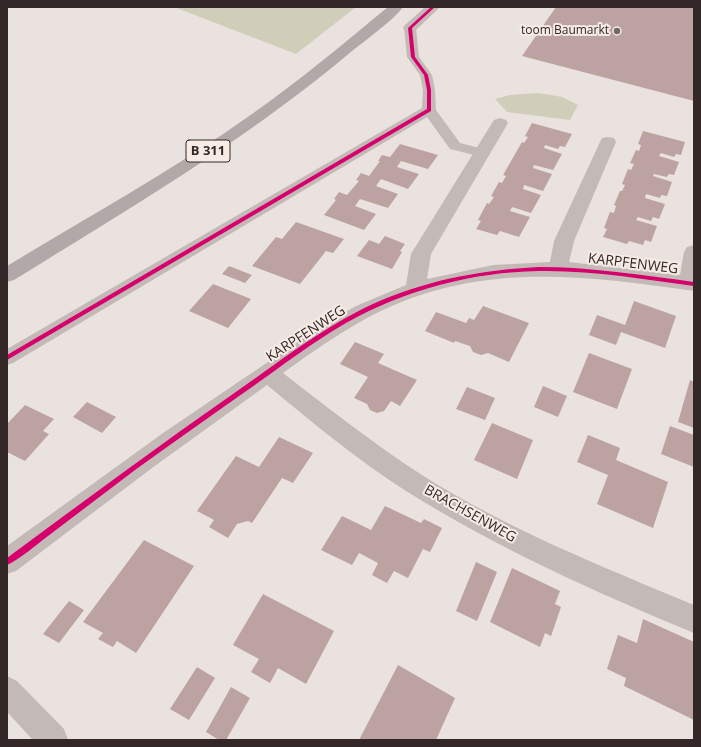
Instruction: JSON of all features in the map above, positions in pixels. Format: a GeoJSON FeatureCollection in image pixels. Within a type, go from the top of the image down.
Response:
{"type":"FeatureCollection","features":[{"type":"Feature","properties":{"kind":"main road","name":"B 311"},"geometry":{"type":"LineString","coordinates":[[7,275],[30,263],[186,166],[257,118],[319,71],[396,7]]}},
{"type":"Feature","properties":{"kind":"street"},"geometry":{"type":"LineString","coordinates":[[410,28],[433,7]]}},
{"type":"Feature","properties":{"kind":"street"},"geometry":{"type":"LineString","coordinates":[[414,289],[421,254],[500,123]]}},
{"type":"Feature","properties":{"kind":"street"},"geometry":{"type":"LineString","coordinates":[[558,268],[564,241],[608,142]]}},
{"type":"Feature","properties":{"kind":"street","name":"KARPFENWEG"},"geometry":{"type":"LineString","coordinates":[[7,562],[138,465],[268,373],[342,322],[383,302],[414,289],[475,275],[515,270],[558,268],[604,272],[692,284],[694,252]]}},
{"type":"Feature","properties":{"kind":"street","name":"BRACHSENWEG"},"geometry":{"type":"LineString","coordinates":[[268,373],[344,434],[414,483],[496,530],[552,558],[694,619]]}},
{"type":"Feature","properties":{"kind":"street"},"geometry":{"type":"LineString","coordinates":[[7,691],[53,740]]}},
{"type":"Feature","properties":{"kind":"lane"},"geometry":{"type":"LineString","coordinates":[[410,28],[413,57],[426,75],[429,90],[428,110],[455,146],[482,153]]}},
{"type":"Feature","properties":{"kind":"lane"},"geometry":{"type":"LineString","coordinates":[[7,358],[428,110]]}},
{"type":"Feature","properties":{"kind":"shaded area"},"geometry":{"type":"Polygon","coordinates":[[[174,7],[356,7],[296,54],[174,7]]]}},
{"type":"Feature","properties":{"kind":"shaded area"},"geometry":{"type":"Polygon","coordinates":[[[539,93],[562,97],[578,105],[570,120],[507,112],[495,99],[510,95],[539,93]]]}},
{"type":"Feature","properties":{"kind":"building","name":"toom Baumarkt"},"geometry":{"type":"Polygon","coordinates":[[[556,7],[694,7],[694,101],[522,56],[556,7]]]}},
{"type":"Feature","properties":{"kind":"building"},"geometry":{"type":"Polygon","coordinates":[[[532,123],[572,134],[565,147],[560,146],[558,149],[545,145],[544,148],[562,154],[553,170],[534,165],[533,168],[552,174],[543,191],[524,185],[523,189],[541,195],[531,213],[512,207],[510,211],[530,217],[519,237],[500,231],[497,235],[476,229],[481,221],[478,220],[487,203],[489,204],[494,197],[491,196],[499,182],[502,183],[506,176],[503,175],[522,142],[524,143],[528,137],[525,136],[532,123]]]}},
{"type":"Feature","properties":{"kind":"building"},"geometry":{"type":"Polygon","coordinates":[[[643,131],[685,142],[681,155],[676,154],[674,157],[661,153],[659,156],[679,162],[674,175],[669,174],[667,177],[654,174],[653,176],[672,182],[667,196],[661,195],[660,198],[646,194],[645,198],[665,204],[659,219],[653,217],[651,221],[638,217],[636,220],[657,226],[651,242],[645,240],[643,245],[629,241],[627,244],[603,237],[607,229],[604,228],[610,212],[614,213],[616,206],[614,205],[620,191],[622,191],[625,185],[622,184],[628,169],[631,170],[634,164],[630,163],[636,150],[639,151],[641,145],[638,144],[643,131]]]}},
{"type":"Feature","properties":{"kind":"building"},"geometry":{"type":"Polygon","coordinates":[[[400,144],[438,155],[428,169],[401,161],[397,167],[419,174],[408,189],[381,179],[376,186],[398,194],[388,208],[360,199],[355,206],[376,214],[364,230],[324,215],[336,200],[334,199],[339,192],[347,195],[359,181],[356,180],[361,173],[369,176],[380,161],[378,161],[382,155],[390,157],[400,144]]]}},
{"type":"Feature","properties":{"kind":"building"},"geometry":{"type":"Polygon","coordinates":[[[296,222],[344,239],[333,253],[326,251],[300,284],[252,266],[276,237],[282,239],[296,222]]]}},
{"type":"Feature","properties":{"kind":"building"},"geometry":{"type":"Polygon","coordinates":[[[385,236],[405,244],[400,251],[402,252],[392,269],[357,256],[369,240],[379,244],[385,236]]]}},
{"type":"Feature","properties":{"kind":"building"},"geometry":{"type":"Polygon","coordinates":[[[229,266],[252,275],[245,283],[222,274],[229,266]]]}},
{"type":"Feature","properties":{"kind":"building"},"geometry":{"type":"Polygon","coordinates":[[[213,284],[251,299],[228,328],[189,311],[213,284]]]}},
{"type":"Feature","properties":{"kind":"building"},"geometry":{"type":"Polygon","coordinates":[[[634,301],[676,316],[665,348],[621,332],[616,345],[589,335],[597,315],[625,325],[634,301]]]}},
{"type":"Feature","properties":{"kind":"building"},"geometry":{"type":"Polygon","coordinates":[[[483,306],[529,323],[509,362],[488,353],[481,355],[473,352],[470,346],[455,341],[454,343],[425,331],[436,312],[466,323],[469,318],[474,320],[483,306]]]}},
{"type":"Feature","properties":{"kind":"building"},"geometry":{"type":"Polygon","coordinates":[[[355,342],[384,354],[378,363],[417,380],[400,406],[391,401],[384,411],[377,413],[370,410],[367,404],[354,398],[368,377],[340,364],[355,342]]]}},
{"type":"Feature","properties":{"kind":"building"},"geometry":{"type":"Polygon","coordinates":[[[589,353],[632,369],[617,409],[573,392],[589,353]]]}},
{"type":"Feature","properties":{"kind":"building"},"geometry":{"type":"Polygon","coordinates":[[[690,380],[694,382],[694,428],[678,422],[690,380]]]}},
{"type":"Feature","properties":{"kind":"building"},"geometry":{"type":"Polygon","coordinates":[[[543,386],[567,396],[558,417],[534,407],[543,386]]]}},
{"type":"Feature","properties":{"kind":"building"},"geometry":{"type":"Polygon","coordinates":[[[467,387],[495,398],[485,420],[456,409],[467,387]]]}},
{"type":"Feature","properties":{"kind":"building"},"geometry":{"type":"Polygon","coordinates":[[[87,402],[116,417],[102,433],[73,417],[87,402]]]}},
{"type":"Feature","properties":{"kind":"building"},"geometry":{"type":"Polygon","coordinates":[[[25,405],[54,419],[43,431],[49,434],[25,461],[7,452],[7,424],[25,405]]]}},
{"type":"Feature","properties":{"kind":"building"},"geometry":{"type":"Polygon","coordinates":[[[492,423],[533,440],[517,479],[474,460],[492,423]]]}},
{"type":"Feature","properties":{"kind":"building"},"geometry":{"type":"Polygon","coordinates":[[[670,426],[694,435],[694,467],[661,454],[670,426]]]}},
{"type":"Feature","properties":{"kind":"building"},"geometry":{"type":"Polygon","coordinates":[[[588,435],[620,448],[616,460],[668,482],[653,528],[597,504],[608,475],[577,462],[588,435]]]}},
{"type":"Feature","properties":{"kind":"building"},"geometry":{"type":"Polygon","coordinates":[[[279,437],[313,453],[293,483],[282,478],[252,523],[248,521],[237,524],[228,538],[209,527],[214,520],[197,511],[236,456],[259,467],[279,437]]]}},
{"type":"Feature","properties":{"kind":"building"},"geometry":{"type":"Polygon","coordinates":[[[385,506],[421,523],[424,519],[442,528],[430,552],[423,549],[408,578],[394,571],[387,583],[372,575],[378,563],[359,553],[352,565],[321,550],[342,516],[371,530],[385,506]]]}},
{"type":"Feature","properties":{"kind":"building"},"geometry":{"type":"Polygon","coordinates":[[[144,540],[194,566],[136,653],[117,641],[113,647],[98,639],[103,633],[83,622],[144,540]]]}},
{"type":"Feature","properties":{"kind":"building"},"geometry":{"type":"Polygon","coordinates":[[[476,562],[497,572],[477,621],[456,611],[476,562]]]}},
{"type":"Feature","properties":{"kind":"building"},"geometry":{"type":"Polygon","coordinates":[[[512,568],[560,591],[555,604],[561,607],[551,636],[545,633],[540,647],[490,622],[512,568]]]}},
{"type":"Feature","properties":{"kind":"building"},"geometry":{"type":"Polygon","coordinates":[[[263,594],[334,631],[306,684],[278,668],[270,683],[251,672],[259,659],[233,645],[263,594]]]}},
{"type":"Feature","properties":{"kind":"building"},"geometry":{"type":"Polygon","coordinates":[[[69,601],[84,610],[59,643],[43,634],[69,601]]]}},
{"type":"Feature","properties":{"kind":"building"},"geometry":{"type":"Polygon","coordinates":[[[643,619],[694,642],[694,720],[624,686],[626,678],[607,669],[618,635],[637,643],[643,619]]]}},
{"type":"Feature","properties":{"kind":"building"},"geometry":{"type":"Polygon","coordinates":[[[398,665],[455,698],[436,740],[359,740],[398,665]]]}},
{"type":"Feature","properties":{"kind":"building"},"geometry":{"type":"Polygon","coordinates":[[[197,667],[215,678],[189,720],[170,709],[197,667]]]}},
{"type":"Feature","properties":{"kind":"building"},"geometry":{"type":"Polygon","coordinates":[[[231,687],[250,698],[226,740],[219,740],[206,732],[231,687]]]}},
{"type":"Feature","properties":{"kind":"cycle path"},"geometry":{"type":"LineString","coordinates":[[7,358],[429,110],[429,90],[426,75],[413,57],[410,28],[433,7]]}},
{"type":"Feature","properties":{"kind":"cycle path"},"geometry":{"type":"LineString","coordinates":[[7,562],[171,440],[328,331],[363,311],[405,293],[448,280],[493,272],[538,269],[605,272],[694,284]]}},
{"type":"Feature","properties":{"kind":"place","name":"toom Baumarkt"},"geometry":{"type":"Point","coordinates":[617,31]}}]}
